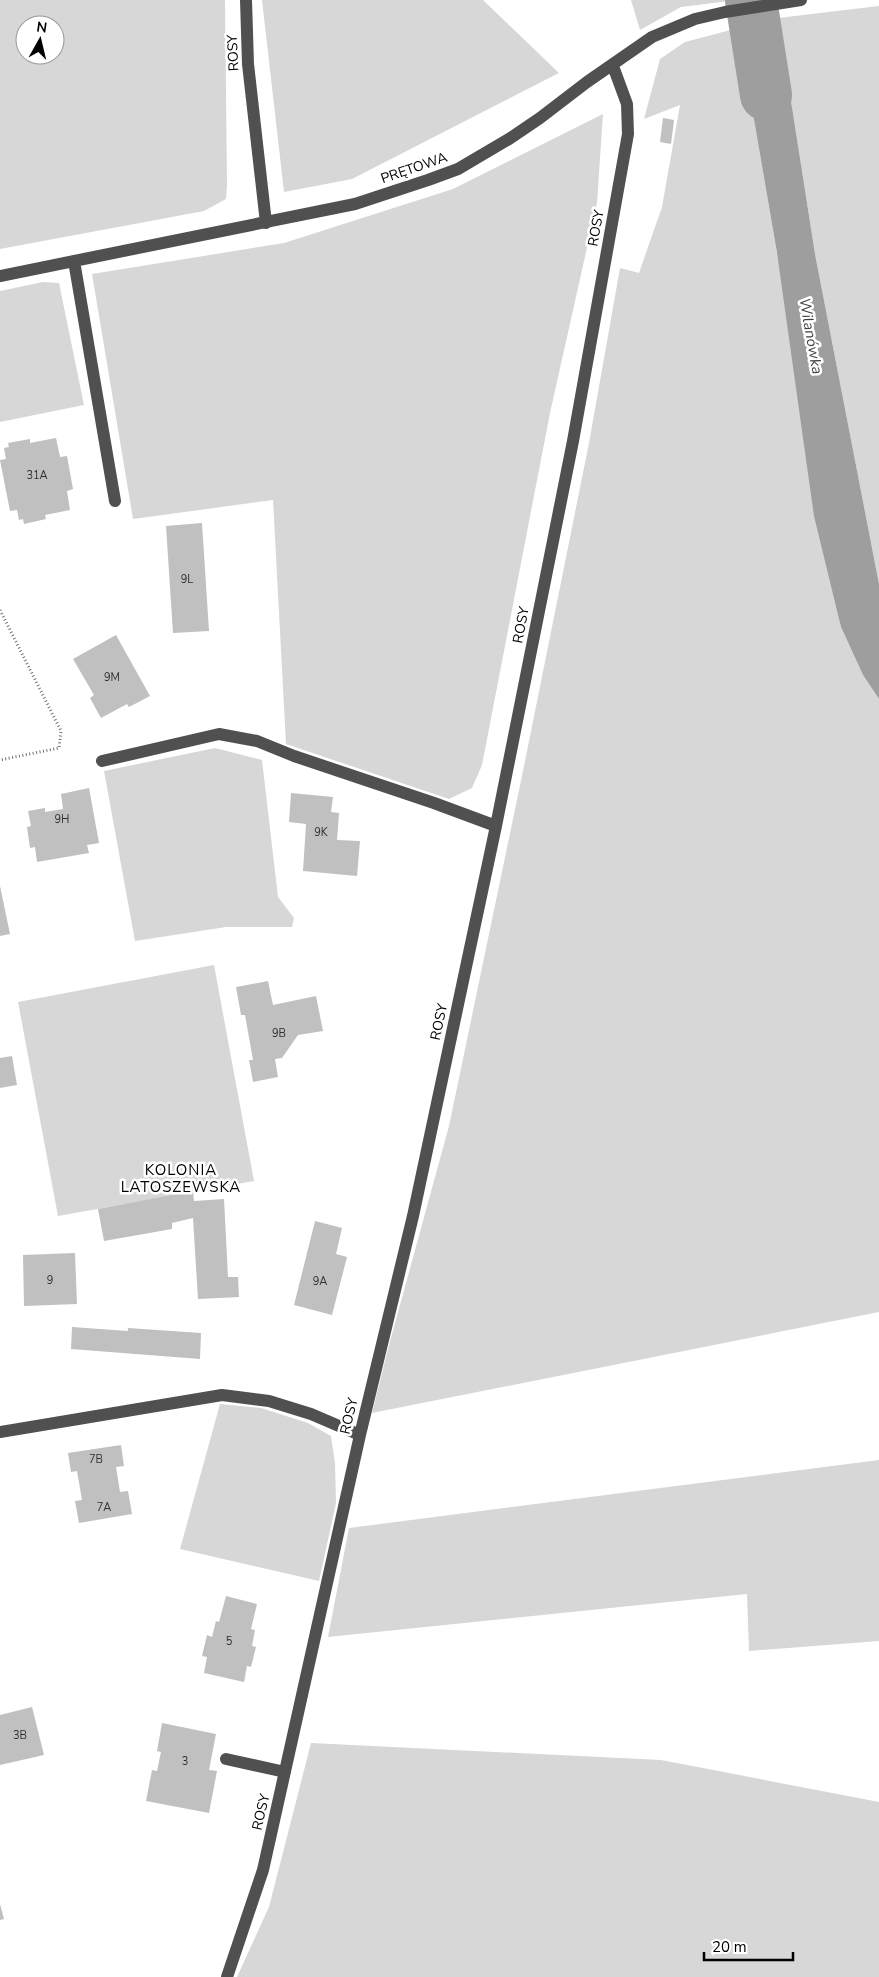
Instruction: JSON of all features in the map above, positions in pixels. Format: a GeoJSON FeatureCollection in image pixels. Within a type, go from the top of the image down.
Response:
{"type":"FeatureCollection","features":[{"type":"Feature","properties":{"kind":"street","name":"ROSY"},"geometry":{"type":"LineString","coordinates":[[246,0],[248,64],[266,223]]}},
{"type":"Feature","properties":{"kind":"street","name":"PRĘTOWA"},"geometry":{"type":"LineString","coordinates":[[0,276],[355,204],[458,169],[509,139],[587,82],[613,66],[635,48],[659,34],[695,19],[725,12],[801,0]]}},
{"type":"Feature","properties":{"kind":"street","name":"ROSY"},"geometry":{"type":"LineString","coordinates":[[227,1977],[263,1870],[286,1772],[360,1435],[413,1216],[496,826],[573,441],[628,134],[627,104],[613,66]]}},
{"type":"Feature","properties":{"kind":"street"},"geometry":{"type":"LineString","coordinates":[[74,261],[115,501]]}},
{"type":"Feature","properties":{"kind":"street"},"geometry":{"type":"LineString","coordinates":[[102,761],[220,734],[257,740],[294,756],[496,826]]}},
{"type":"Feature","properties":{"kind":"street"},"geometry":{"type":"LineString","coordinates":[[0,1432],[222,1395],[269,1402],[303,1411],[360,1435]]}},
{"type":"Feature","properties":{"kind":"street"},"geometry":{"type":"LineString","coordinates":[[226,1759],[286,1772]]}},
{"type":"Feature","properties":{"kind":"path"},"geometry":{"type":"LineString","coordinates":[[0,610],[61,731],[59,748],[0,760]]}},
{"type":"Feature","properties":{"kind":"shaded area"},"geometry":{"type":"Polygon","coordinates":[[[0,0],[225,0],[226,199],[204,211],[0,249],[0,0]]]}},
{"type":"Feature","properties":{"kind":"shaded area"},"geometry":{"type":"Polygon","coordinates":[[[262,0],[483,0],[559,73],[352,179],[284,192],[262,0]]]}},
{"type":"Feature","properties":{"kind":"shaded area"},"geometry":{"type":"Polygon","coordinates":[[[631,0],[737,0],[681,7],[640,30],[631,0]]]}},
{"type":"Feature","properties":{"kind":"shaded area"},"geometry":{"type":"Polygon","coordinates":[[[879,6],[879,584],[815,254],[778,18],[879,6]]]}},
{"type":"Feature","properties":{"kind":"shaded area"},"geometry":{"type":"Polygon","coordinates":[[[742,27],[752,108],[841,627],[863,675],[879,699],[879,1312],[372,1413],[449,1126],[589,443],[620,268],[639,273],[662,207],[680,105],[644,119],[660,59],[685,42],[742,27]]]}},
{"type":"Feature","properties":{"kind":"shaded area"},"geometry":{"type":"Polygon","coordinates":[[[603,114],[597,203],[550,413],[482,765],[472,788],[449,799],[286,744],[273,500],[133,519],[92,274],[284,243],[453,189],[603,114]]]}},
{"type":"Feature","properties":{"kind":"shaded area"},"geometry":{"type":"Polygon","coordinates":[[[43,282],[59,283],[84,405],[0,422],[0,291],[43,282]]]}},
{"type":"Feature","properties":{"kind":"shaded area"},"geometry":{"type":"Polygon","coordinates":[[[215,748],[262,760],[278,897],[294,918],[292,927],[226,927],[135,941],[104,771],[215,748]]]}},
{"type":"Feature","properties":{"kind":"shaded area"},"geometry":{"type":"Polygon","coordinates":[[[214,965],[254,1181],[58,1216],[18,1002],[214,965]]]}},
{"type":"Feature","properties":{"kind":"shaded area"},"geometry":{"type":"Polygon","coordinates":[[[220,1404],[261,1408],[308,1423],[331,1436],[335,1463],[336,1503],[319,1581],[180,1549],[220,1404]]]}},
{"type":"Feature","properties":{"kind":"shaded area"},"geometry":{"type":"Polygon","coordinates":[[[879,1460],[879,1641],[749,1651],[747,1594],[328,1637],[349,1528],[879,1460]]]}},
{"type":"Feature","properties":{"kind":"shaded area"},"geometry":{"type":"Polygon","coordinates":[[[311,1743],[661,1760],[879,1802],[879,1977],[237,1977],[269,1907],[311,1743]]]}},
{"type":"Feature","properties":{"kind":"water"},"geometry":{"type":"Polygon","coordinates":[[[778,18],[815,254],[879,584],[879,699],[863,675],[841,627],[814,516],[777,253],[752,108],[742,27],[778,18]]]}},
{"type":"Feature","properties":{"kind":"building"},"geometry":{"type":"Polygon","coordinates":[[[663,118],[674,120],[671,144],[660,142],[663,118]]]}},
{"type":"Feature","properties":{"kind":"building"},"geometry":{"type":"Polygon","coordinates":[[[56,438],[60,457],[67,456],[73,489],[67,491],[70,510],[45,515],[46,519],[24,524],[23,519],[19,520],[17,510],[10,511],[0,460],[6,459],[4,448],[9,447],[8,443],[30,439],[30,443],[56,438]]]}},
{"type":"Feature","properties":{"kind":"building"},"geometry":{"type":"Polygon","coordinates":[[[202,523],[209,631],[173,633],[166,526],[202,523]]]}},
{"type":"Feature","properties":{"kind":"building"},"geometry":{"type":"Polygon","coordinates":[[[116,635],[150,696],[129,707],[127,704],[101,718],[90,698],[94,695],[73,659],[116,635]]]}},
{"type":"Feature","properties":{"kind":"building"},"geometry":{"type":"Polygon","coordinates":[[[89,788],[99,843],[87,845],[89,853],[37,862],[35,847],[30,848],[27,827],[31,826],[28,811],[45,808],[45,812],[63,809],[61,794],[89,788]]]}},
{"type":"Feature","properties":{"kind":"building"},"geometry":{"type":"Polygon","coordinates":[[[291,793],[333,797],[331,812],[339,813],[337,840],[360,841],[357,876],[303,871],[306,824],[289,822],[291,793]]]}},
{"type":"Feature","properties":{"kind":"building"},"geometry":{"type":"Polygon","coordinates":[[[0,886],[10,934],[0,936],[0,886]]]}},
{"type":"Feature","properties":{"kind":"building"},"geometry":{"type":"Polygon","coordinates":[[[268,981],[273,1005],[316,996],[323,1031],[298,1035],[282,1058],[275,1059],[278,1077],[253,1082],[249,1060],[253,1060],[245,1015],[241,1015],[236,987],[268,981]]]}},
{"type":"Feature","properties":{"kind":"building"},"geometry":{"type":"Polygon","coordinates":[[[12,1056],[17,1085],[0,1088],[0,1058],[12,1056]]]}},
{"type":"Feature","properties":{"kind":"building"},"geometry":{"type":"Polygon","coordinates":[[[193,1191],[194,1201],[224,1199],[228,1277],[238,1277],[239,1297],[198,1299],[193,1218],[172,1223],[172,1229],[104,1241],[98,1209],[193,1191]]]}},
{"type":"Feature","properties":{"kind":"building"},"geometry":{"type":"Polygon","coordinates":[[[315,1221],[342,1228],[336,1254],[347,1257],[332,1315],[294,1305],[315,1221]]]}},
{"type":"Feature","properties":{"kind":"building"},"geometry":{"type":"Polygon","coordinates":[[[75,1253],[77,1304],[24,1306],[23,1255],[75,1253]]]}},
{"type":"Feature","properties":{"kind":"building"},"geometry":{"type":"Polygon","coordinates":[[[72,1327],[128,1331],[128,1328],[201,1333],[200,1359],[71,1349],[72,1327]]]}},
{"type":"Feature","properties":{"kind":"building"},"geometry":{"type":"Polygon","coordinates":[[[121,1445],[124,1466],[116,1467],[120,1492],[128,1491],[132,1514],[79,1523],[75,1501],[82,1500],[77,1471],[71,1472],[68,1453],[121,1445]]]}},
{"type":"Feature","properties":{"kind":"building"},"geometry":{"type":"Polygon","coordinates":[[[226,1596],[257,1604],[251,1629],[255,1630],[252,1646],[256,1647],[251,1667],[247,1666],[244,1682],[204,1673],[207,1657],[202,1656],[207,1635],[212,1637],[216,1621],[219,1622],[226,1596]]]}},
{"type":"Feature","properties":{"kind":"building"},"geometry":{"type":"Polygon","coordinates":[[[32,1707],[44,1755],[0,1765],[0,1715],[32,1707]]]}},
{"type":"Feature","properties":{"kind":"building"},"geometry":{"type":"Polygon","coordinates":[[[162,1723],[216,1734],[209,1770],[217,1771],[209,1813],[146,1801],[152,1770],[157,1771],[161,1752],[157,1751],[162,1723]]]}},
{"type":"Feature","properties":{"kind":"building"},"geometry":{"type":"Polygon","coordinates":[[[0,1904],[4,1919],[0,1920],[0,1904]]]}},
{"type":"Feature","properties":{"kind":"waterway","name":"Wilanówka"},"geometry":{"type":"LineString","coordinates":[[751,0],[766,95]]}},
{"type":"Feature","properties":{"kind":"district","name":"KOLONIA LATOSZEWSKA"},"geometry":{"type":"Point","coordinates":[181,1178]}}]}
